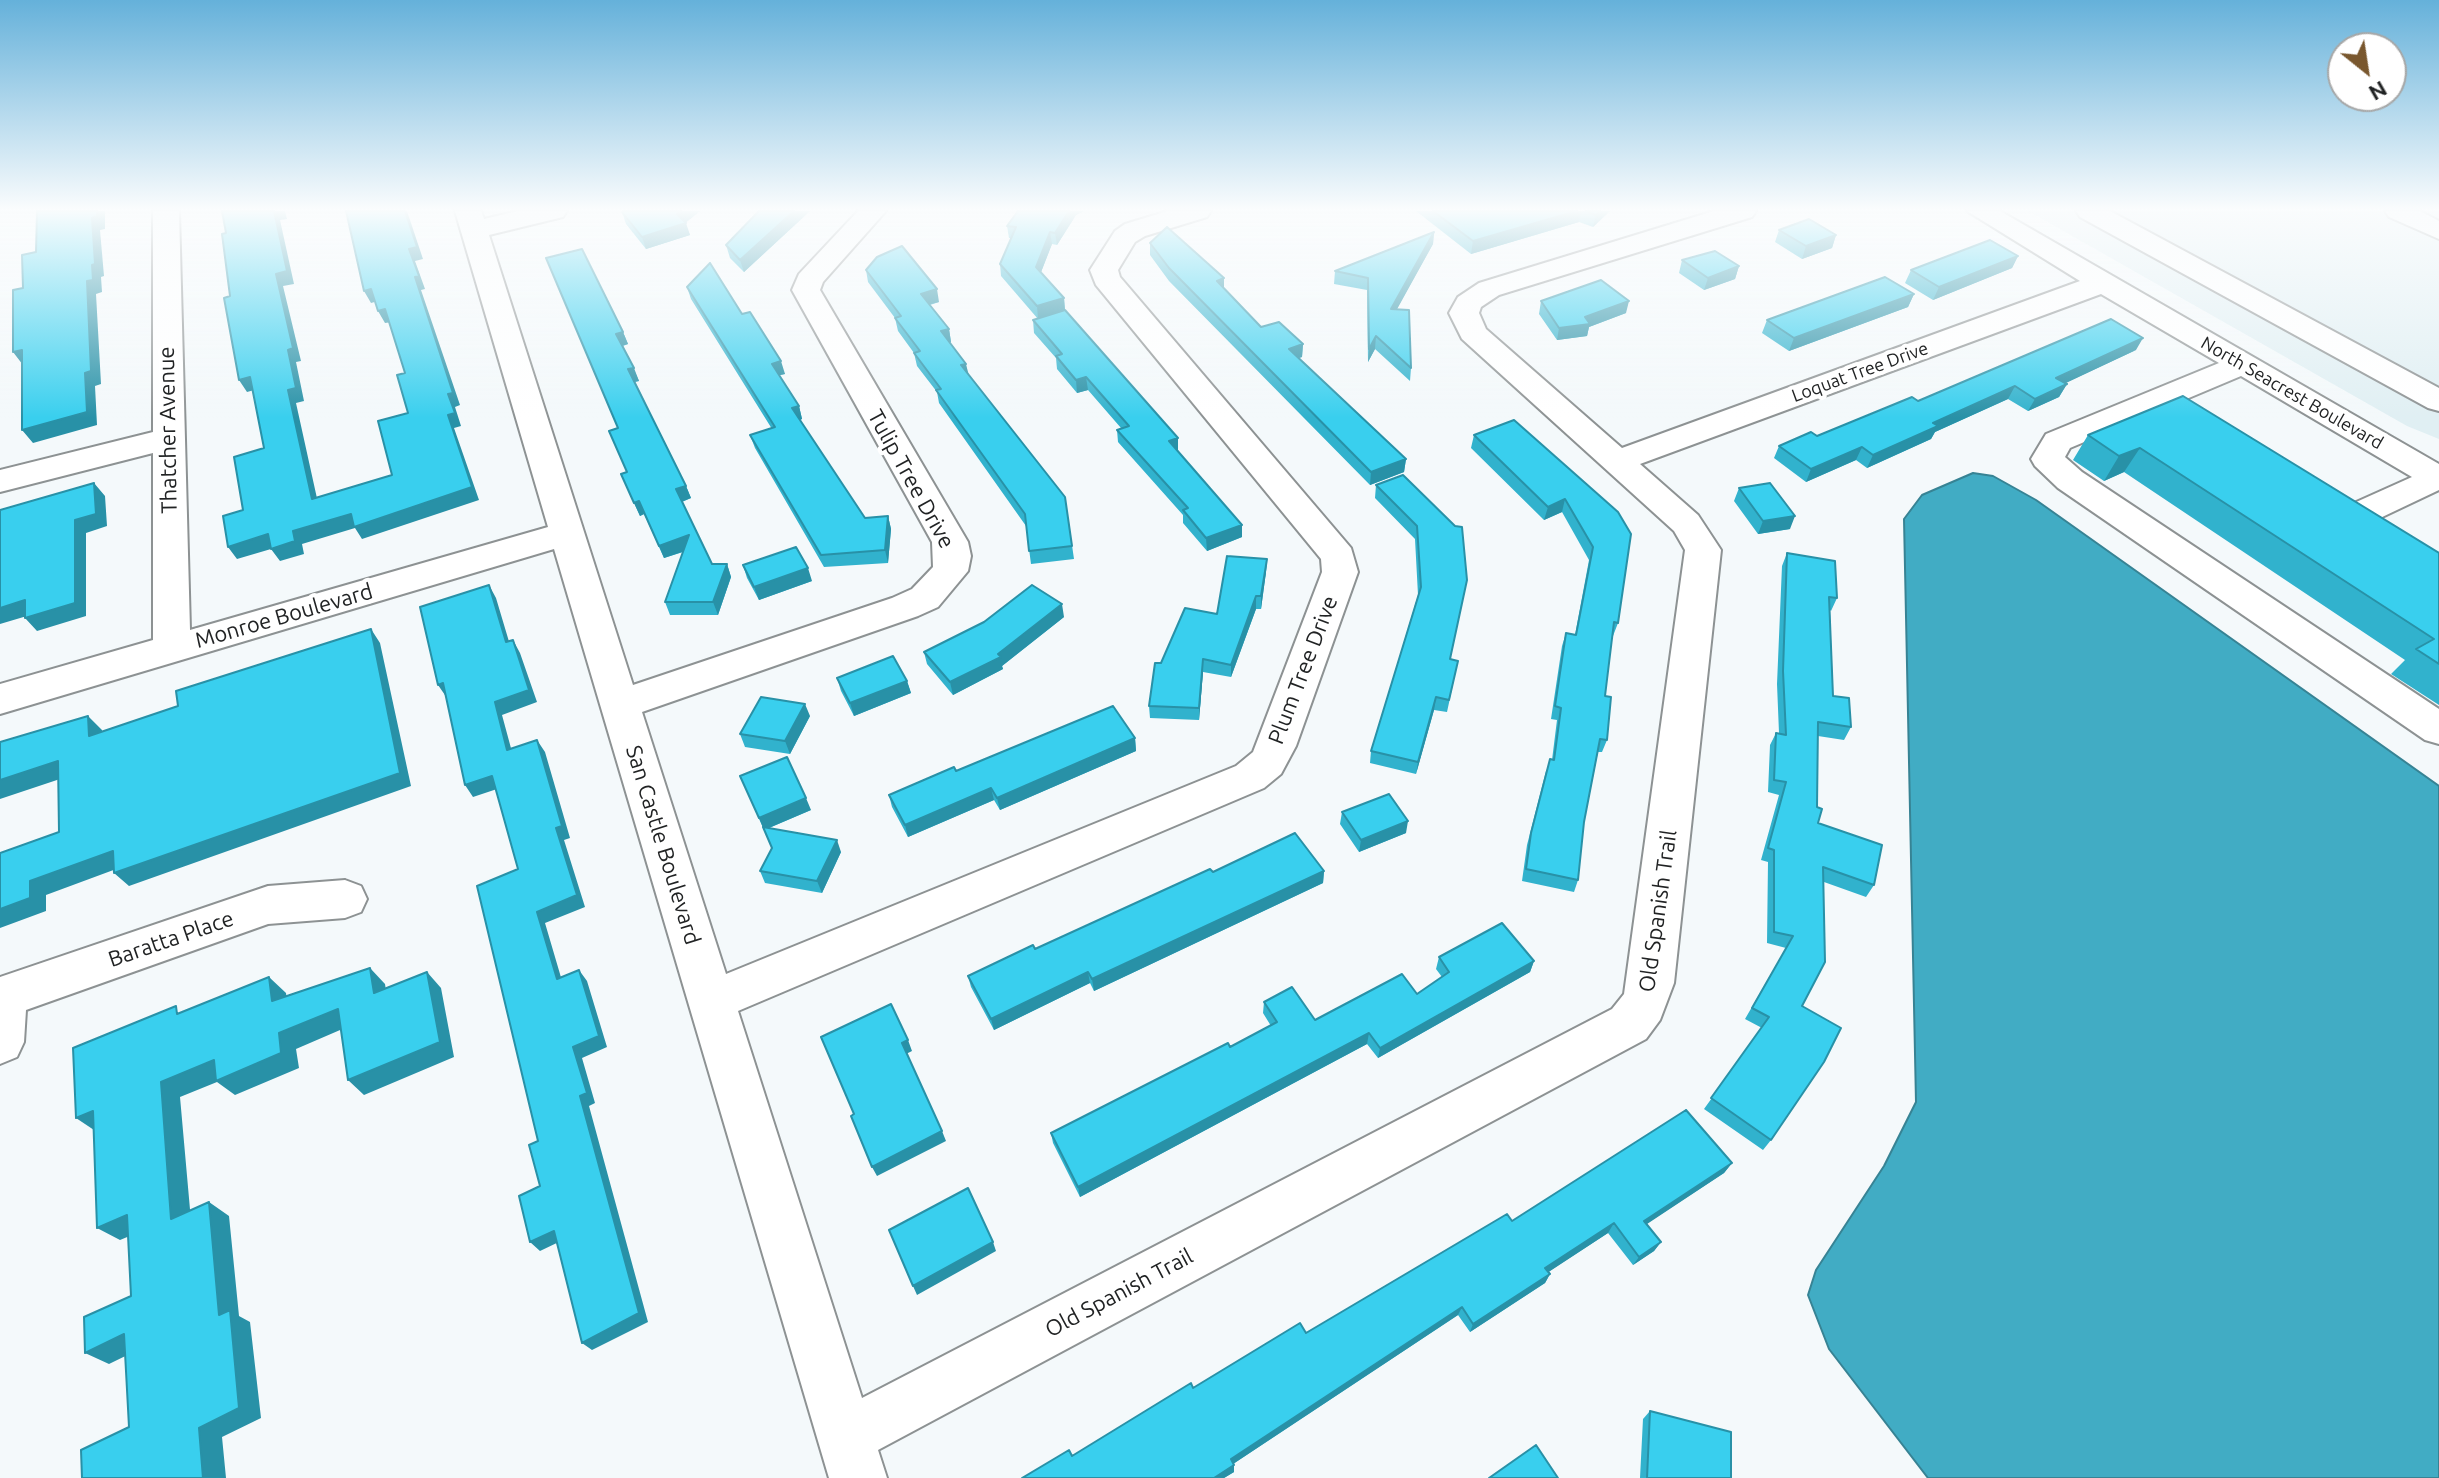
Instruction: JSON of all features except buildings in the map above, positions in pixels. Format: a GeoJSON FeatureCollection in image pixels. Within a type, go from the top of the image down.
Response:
{"type":"FeatureCollection","features":[{"type":"Feature","properties":{"kind":"street","name":"Thatcher Avenue"},"geometry":{"type":"LineString","coordinates":[[166,280],[172,649]]}},
{"type":"Feature","properties":{"kind":"street","name":"San Castle Boulevard"},"geometry":{"type":"LineString","coordinates":[[489,280],[851,1458]]}},
{"type":"Feature","properties":{"kind":"street","name":"Tulip Tree Drive"},"geometry":{"type":"LineString","coordinates":[[620,704],[905,607],[925,598],[950,571],[953,556],[950,542],[806,290],[809,280]]}},
{"type":"Feature","properties":{"kind":"street","name":"Plum Tree Drive"},"geometry":{"type":"LineString","coordinates":[[711,1001],[1250,777],[1267,763],[1340,572],[1338,556],[1107,280]]}},
{"type":"Feature","properties":{"kind":"street","name":"Old Spanish Trail"},"geometry":{"type":"LineString","coordinates":[[851,1458],[1629,1024],[1644,1005],[1651,983],[1703,550],[1686,523],[1473,333],[1464,313],[1468,303],[1489,289],[1514,280]]}},
{"type":"Feature","properties":{"kind":"street","name":"North Seacrest Boulevard"},"geometry":{"type":"LineString","coordinates":[[2098,280],[2434,470]]}},
{"type":"Feature","properties":{"kind":"street"},"geometry":{"type":"LineString","coordinates":[[2216,280],[2439,401]]}},
{"type":"Feature","properties":{"kind":"street","name":"Loquat Tree Drive"},"geometry":{"type":"LineString","coordinates":[[1617,461],[2103,283]]}},
{"type":"Feature","properties":{"kind":"street"},"geometry":{"type":"LineString","coordinates":[[2242,364],[2190,401],[2058,441],[2047,459],[2070,480],[2439,729]]}},
{"type":"Feature","properties":{"kind":"street"},"geometry":{"type":"LineString","coordinates":[[0,481],[167,439]]}},
{"type":"Feature","properties":{"kind":"street"},"geometry":{"type":"LineString","coordinates":[[2403,533],[2353,502],[2434,470]]}},
{"type":"Feature","properties":{"kind":"street","name":"Monroe Boulevard"},"geometry":{"type":"LineString","coordinates":[[0,699],[568,533]]}},
{"type":"Feature","properties":{"kind":"street","name":"Baratta Place"},"geometry":{"type":"LineString","coordinates":[[1,1012],[268,905],[345,899]]}},
{"type":"Feature","properties":{"kind":"shaded area"},"geometry":{"type":"Polygon","coordinates":[[[2150,280],[2439,280],[2439,439],[2407,426],[2150,280]]]}},
{"type":"Feature","properties":{"kind":"water"},"geometry":{"type":"Polygon","coordinates":[[[1973,473],[1993,476],[2036,500],[2439,786],[2439,1478],[1928,1478],[1829,1349],[1808,1295],[1816,1270],[1884,1166],[1916,1102],[1904,519],[1922,495],[1973,473]]]}}]}
